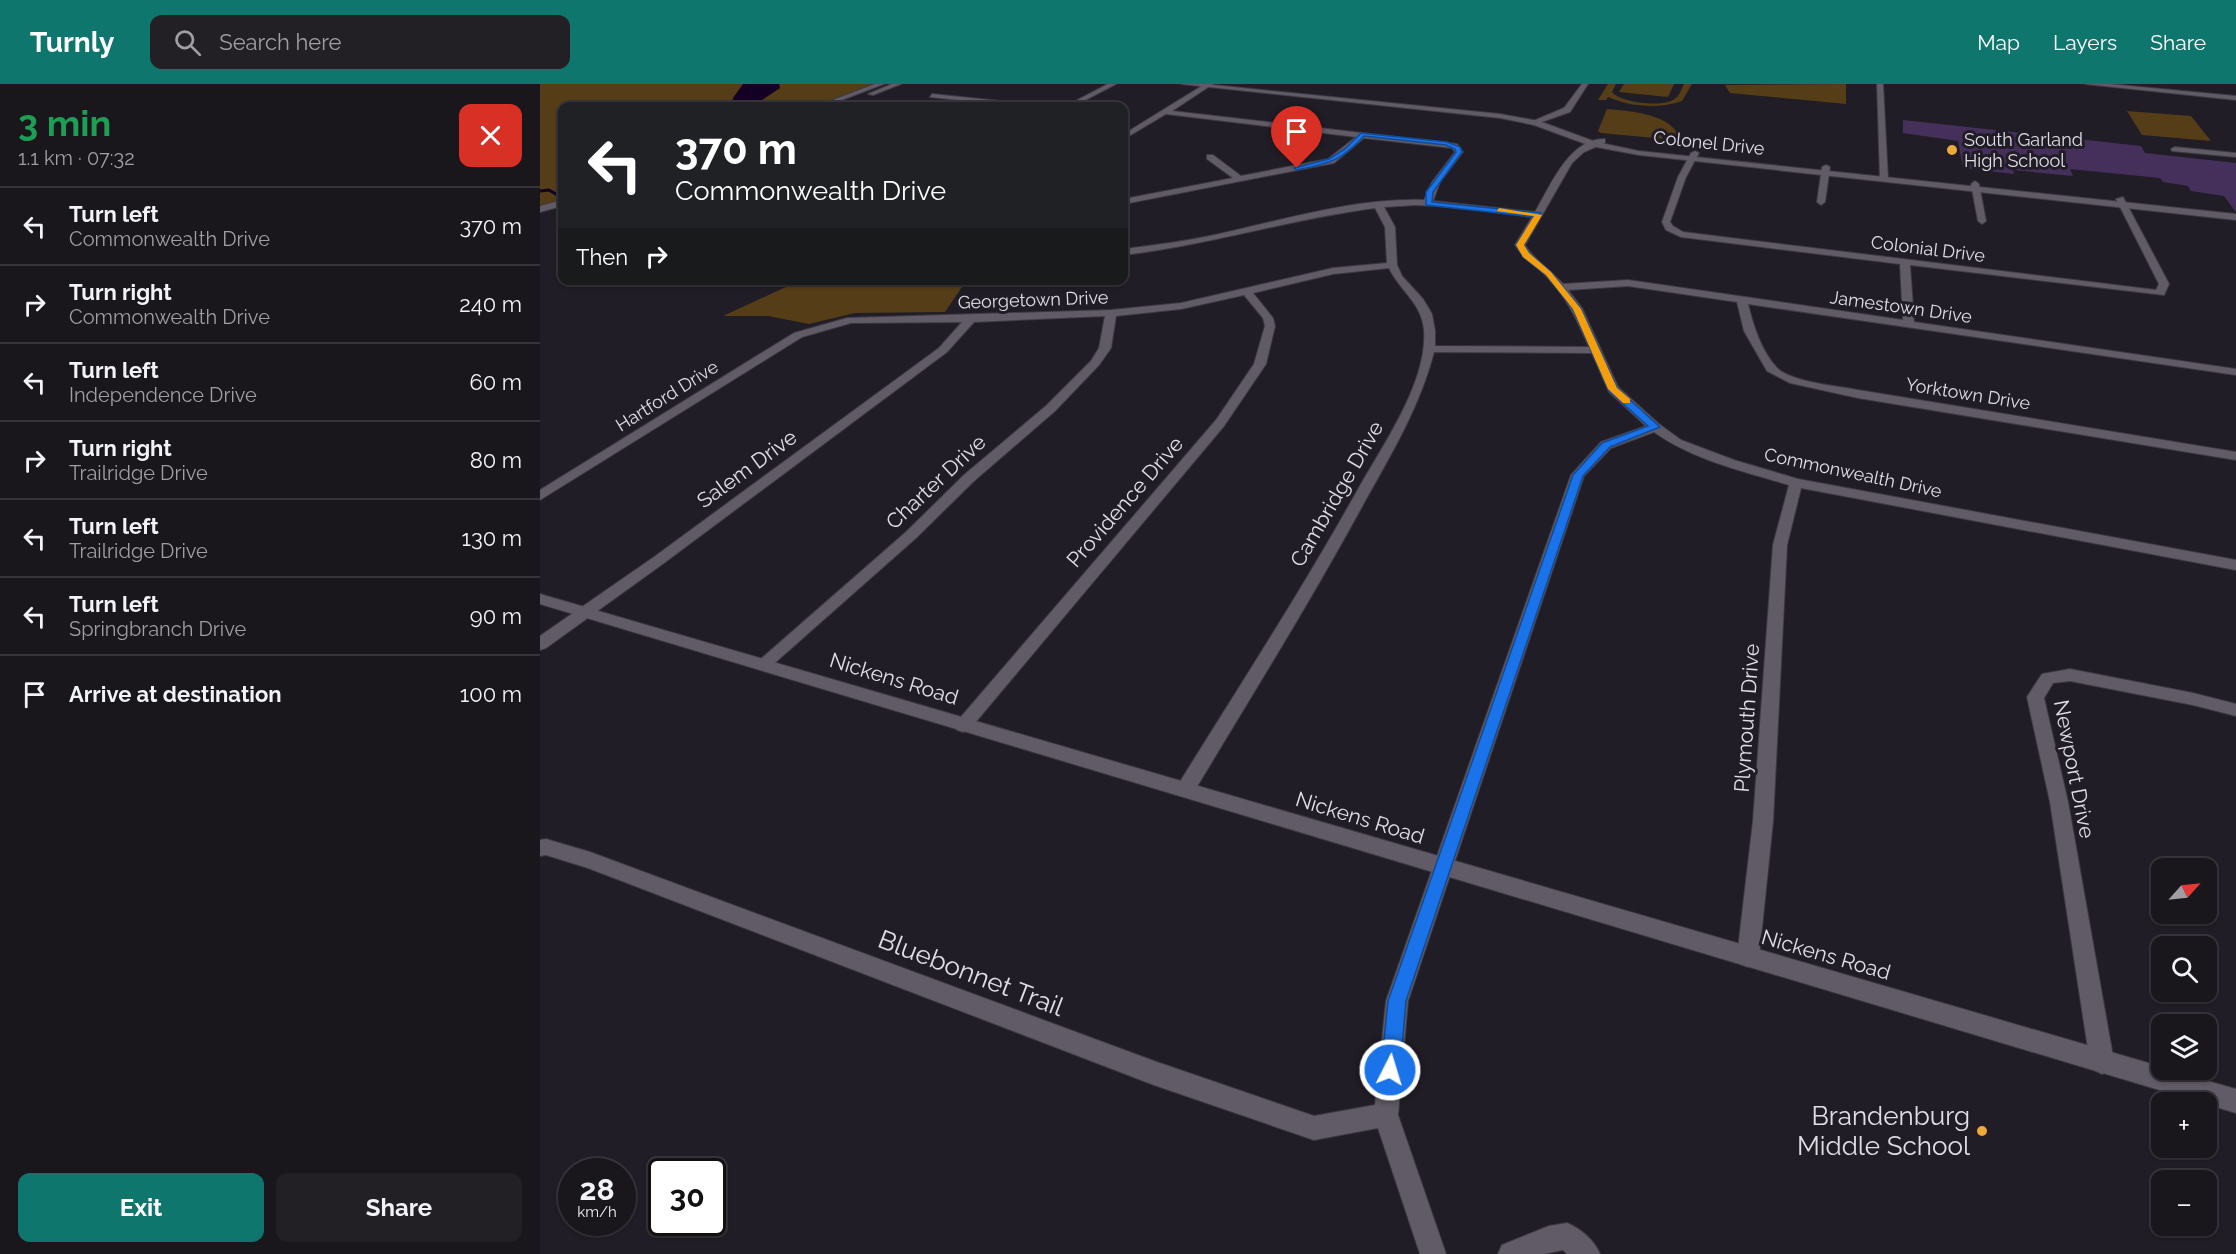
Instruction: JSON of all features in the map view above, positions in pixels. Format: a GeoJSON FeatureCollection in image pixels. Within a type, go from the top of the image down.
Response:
{"type":"FeatureCollection","features":[{"type":"Feature","properties":{"kind":"street"},"geometry":{"type":"LineString","coordinates":[[832,102],[881,84]]}},
{"type":"Feature","properties":{"kind":"street"},"geometry":{"type":"LineString","coordinates":[[851,102],[898,84]]}},
{"type":"Feature","properties":{"kind":"street"},"geometry":{"type":"LineString","coordinates":[[1078,102],[1113,84]]}},
{"type":"Feature","properties":{"kind":"street","name":"Colonel Drive"},"geometry":{"type":"LineString","coordinates":[[1184,84],[1476,113],[1540,122]]}},
{"type":"Feature","properties":{"kind":"street","name":"Colonel Drive"},"geometry":{"type":"LineString","coordinates":[[1232,84],[1487,110],[1540,122],[1598,143],[1640,153],[1694,156],[2121,202],[2236,212]]}},
{"type":"Feature","properties":{"kind":"street"},"geometry":{"type":"LineString","coordinates":[[1880,84],[1884,176]]}},
{"type":"Feature","properties":{"kind":"street"},"geometry":{"type":"LineString","coordinates":[[2088,84],[2236,96]]}},
{"type":"Feature","properties":{"kind":"street"},"geometry":{"type":"LineString","coordinates":[[2110,84],[2236,96]]}},
{"type":"Feature","properties":{"kind":"street"},"geometry":{"type":"LineString","coordinates":[[1128,135],[1208,85]]}},
{"type":"Feature","properties":{"kind":"street"},"geometry":{"type":"LineString","coordinates":[[1540,122],[1567,110],[1582,85]]}},
{"type":"Feature","properties":{"kind":"street"},"geometry":{"type":"LineString","coordinates":[[932,96],[990,102]]}},
{"type":"Feature","properties":{"kind":"street"},"geometry":{"type":"LineString","coordinates":[[1165,112],[1447,144],[1458,148],[1459,152],[1430,192],[1428,203]]}},
{"type":"Feature","properties":{"kind":"street"},"geometry":{"type":"LineString","coordinates":[[1128,201],[1331,161],[1347,150],[1363,134]]}},
{"type":"Feature","properties":{"kind":"street","name":"Commonwealth Drive"},"geometry":{"type":"LineString","coordinates":[[1598,143],[1581,150],[1569,162],[1520,245],[1526,255],[1549,273],[1577,309],[1612,389],[1677,443],[1729,463],[1796,483],[2236,565]]}},
{"type":"Feature","properties":{"kind":"street"},"geometry":{"type":"LineString","coordinates":[[2175,149],[2236,155]]}},
{"type":"Feature","properties":{"kind":"street","name":"Colonial Drive"},"geometry":{"type":"LineString","coordinates":[[1694,156],[1682,177],[1666,222],[1669,228],[1682,234],[2160,293],[2164,284],[2121,202]]}},
{"type":"Feature","properties":{"kind":"street"},"geometry":{"type":"LineString","coordinates":[[1210,157],[1241,180]]}},
{"type":"Feature","properties":{"kind":"street"},"geometry":{"type":"LineString","coordinates":[[1821,202],[1826,170]]}},
{"type":"Feature","properties":{"kind":"street"},"geometry":{"type":"LineString","coordinates":[[1976,186],[1982,221]]}},
{"type":"Feature","properties":{"kind":"street","name":"Colonel Drive"},"geometry":{"type":"LineString","coordinates":[[2121,202],[2236,218]]}},
{"type":"Feature","properties":{"kind":"street"},"geometry":{"type":"LineString","coordinates":[[1128,251],[1176,245],[1340,209],[1377,204],[1428,203],[1538,215]]}},
{"type":"Feature","properties":{"kind":"street"},"geometry":{"type":"LineString","coordinates":[[540,209],[558,204]]}},
{"type":"Feature","properties":{"kind":"street"},"geometry":{"type":"LineString","coordinates":[[1377,204],[1390,227],[1392,265]]}},
{"type":"Feature","properties":{"kind":"street"},"geometry":{"type":"LineString","coordinates":[[540,218],[558,213]]}},
{"type":"Feature","properties":{"kind":"street"},"geometry":{"type":"LineString","coordinates":[[1905,262],[1909,325]]}},
{"type":"Feature","properties":{"kind":"street","name":"Georgetown Drive"},"geometry":{"type":"LineString","coordinates":[[814,329],[851,320],[971,319],[1111,313],[1181,306],[1333,271],[1392,265]]}},
{"type":"Feature","properties":{"kind":"street","name":"Cambridge Drive"},"geometry":{"type":"LineString","coordinates":[[1185,790],[1333,547],[1396,434],[1420,384],[1429,349],[1430,331],[1419,300],[1398,277],[1392,265]]}},
{"type":"Feature","properties":{"kind":"street","name":"Jamestown Drive"},"geometry":{"type":"LineString","coordinates":[[1560,287],[1628,284],[2236,372]]}},
{"type":"Feature","properties":{"kind":"street","name":"Providence Drive"},"geometry":{"type":"LineString","coordinates":[[963,725],[1220,423],[1260,364],[1270,326],[1268,318],[1247,292]]}},
{"type":"Feature","properties":{"kind":"street","name":"Yorktown Drive"},"geometry":{"type":"LineString","coordinates":[[1742,301],[1749,331],[1773,371],[1794,381],[1858,394],[2236,456]]}},
{"type":"Feature","properties":{"kind":"street","name":"Charter Drive"},"geometry":{"type":"LineString","coordinates":[[763,664],[1059,400],[1095,363],[1105,348],[1111,313]]}},
{"type":"Feature","properties":{"kind":"street","name":"Salem Drive"},"geometry":{"type":"LineString","coordinates":[[540,644],[943,350],[971,319]]}},
{"type":"Feature","properties":{"kind":"street","name":"Hartford Drive"},"geometry":{"type":"LineString","coordinates":[[540,496],[798,335],[814,329]]}},
{"type":"Feature","properties":{"kind":"street"},"geometry":{"type":"LineString","coordinates":[[1429,349],[1595,350]]}},
{"type":"Feature","properties":{"kind":"street"},"geometry":{"type":"LineString","coordinates":[[1433,1254],[1386,1115],[1397,1001],[1578,475],[1606,445],[1655,427]]}},
{"type":"Feature","properties":{"kind":"street","name":"Plymouth Drive"},"geometry":{"type":"LineString","coordinates":[[1748,957],[1763,821],[1780,545],[1796,483]]}},
{"type":"Feature","properties":{"kind":"street","name":"Nickens Road"},"geometry":{"type":"LineString","coordinates":[[540,600],[2236,1101]]}},
{"type":"Feature","properties":{"kind":"street","name":"Newport Drive"},"geometry":{"type":"LineString","coordinates":[[2102,1062],[2059,802],[2035,697],[2048,678],[2070,675],[2236,710]]}},
{"type":"Feature","properties":{"kind":"street","name":"Bluebonnet Trail"},"geometry":{"type":"LineString","coordinates":[[540,849],[546,847],[590,860],[1154,1073],[1314,1128],[1386,1115]]}},
{"type":"Feature","properties":{"kind":"street"},"geometry":{"type":"LineString","coordinates":[[1511,1254],[1549,1239],[1567,1236],[1587,1254]]}},
{"type":"Feature","properties":{"kind":"shaded area"},"geometry":{"type":"Polygon","coordinates":[[[540,84],[876,84],[827,102],[558,102],[558,201],[540,206],[540,84]]]}},
{"type":"Feature","properties":{"kind":"shaded area"},"geometry":{"type":"Polygon","coordinates":[[[743,84],[779,84],[780,88],[759,102],[732,102],[743,84]]]}},
{"type":"Feature","properties":{"kind":"shaded area"},"geometry":{"type":"Polygon","coordinates":[[[1608,84],[1616,84],[1612,92],[1617,96],[1634,102],[1654,104],[1672,101],[1678,96],[1684,84],[1692,84],[1682,101],[1645,106],[1608,97],[1606,100],[1598,100],[1608,84]]]}},
{"type":"Feature","properties":{"kind":"shaded area"},"geometry":{"type":"Polygon","coordinates":[[[1624,84],[1674,84],[1668,97],[1619,92],[1624,84]]]}},
{"type":"Feature","properties":{"kind":"shaded area"},"geometry":{"type":"Polygon","coordinates":[[[1846,84],[1846,104],[1730,93],[1725,85],[1846,84]]]}},
{"type":"Feature","properties":{"kind":"shaded area"},"geometry":{"type":"Polygon","coordinates":[[[1607,109],[1656,117],[1672,127],[1678,134],[1676,140],[1601,133],[1598,131],[1607,109]]]}},
{"type":"Feature","properties":{"kind":"shaded area"},"geometry":{"type":"Polygon","coordinates":[[[2127,111],[2191,116],[2211,141],[2142,135],[2127,111]]]}},
{"type":"Feature","properties":{"kind":"shaded area"},"geometry":{"type":"Polygon","coordinates":[[[790,285],[963,285],[945,312],[855,313],[809,324],[768,316],[723,316],[790,285]]]}},
{"type":"Feature","properties":{"kind":"building","name":"South Garland High School"},"geometry":{"type":"Polygon","coordinates":[[[1903,120],[2141,146],[2145,153],[2236,163],[2236,212],[2224,196],[2191,191],[2188,186],[2163,182],[2160,178],[2070,169],[2073,176],[2013,170],[2014,174],[1963,168],[1958,141],[1903,133],[1903,120]]]}},
{"type":"Feature","properties":{"kind":"waterway"},"geometry":{"type":"LineString","coordinates":[[540,191],[549,190],[558,195]]}},
{"type":"Feature","properties":{"kind":"slow traffic"},"geometry":{"type":"LineString","coordinates":[[1499,210],[1538,215],[1520,245],[1526,255],[1549,273],[1577,309],[1612,389],[1626,401]]}},
{"type":"Feature","properties":{"kind":"place","name":"South Garland High School"},"geometry":{"type":"Point","coordinates":[1952,150]}},
{"type":"Feature","properties":{"kind":"place","name":"Brandenburg Middle School"},"geometry":{"type":"Point","coordinates":[1982,1131]}},
{"type":"Feature","properties":{"kind":"route"},"geometry":{"type":"LineString","coordinates":[[1297,168],[1331,161],[1347,150],[1363,134],[1447,144],[1458,148],[1459,152],[1430,192],[1428,203],[1538,215],[1520,245],[1526,255],[1549,273],[1577,309],[1612,389],[1655,427],[1606,445],[1578,475],[1397,1001],[1390,1070]]}}]}
